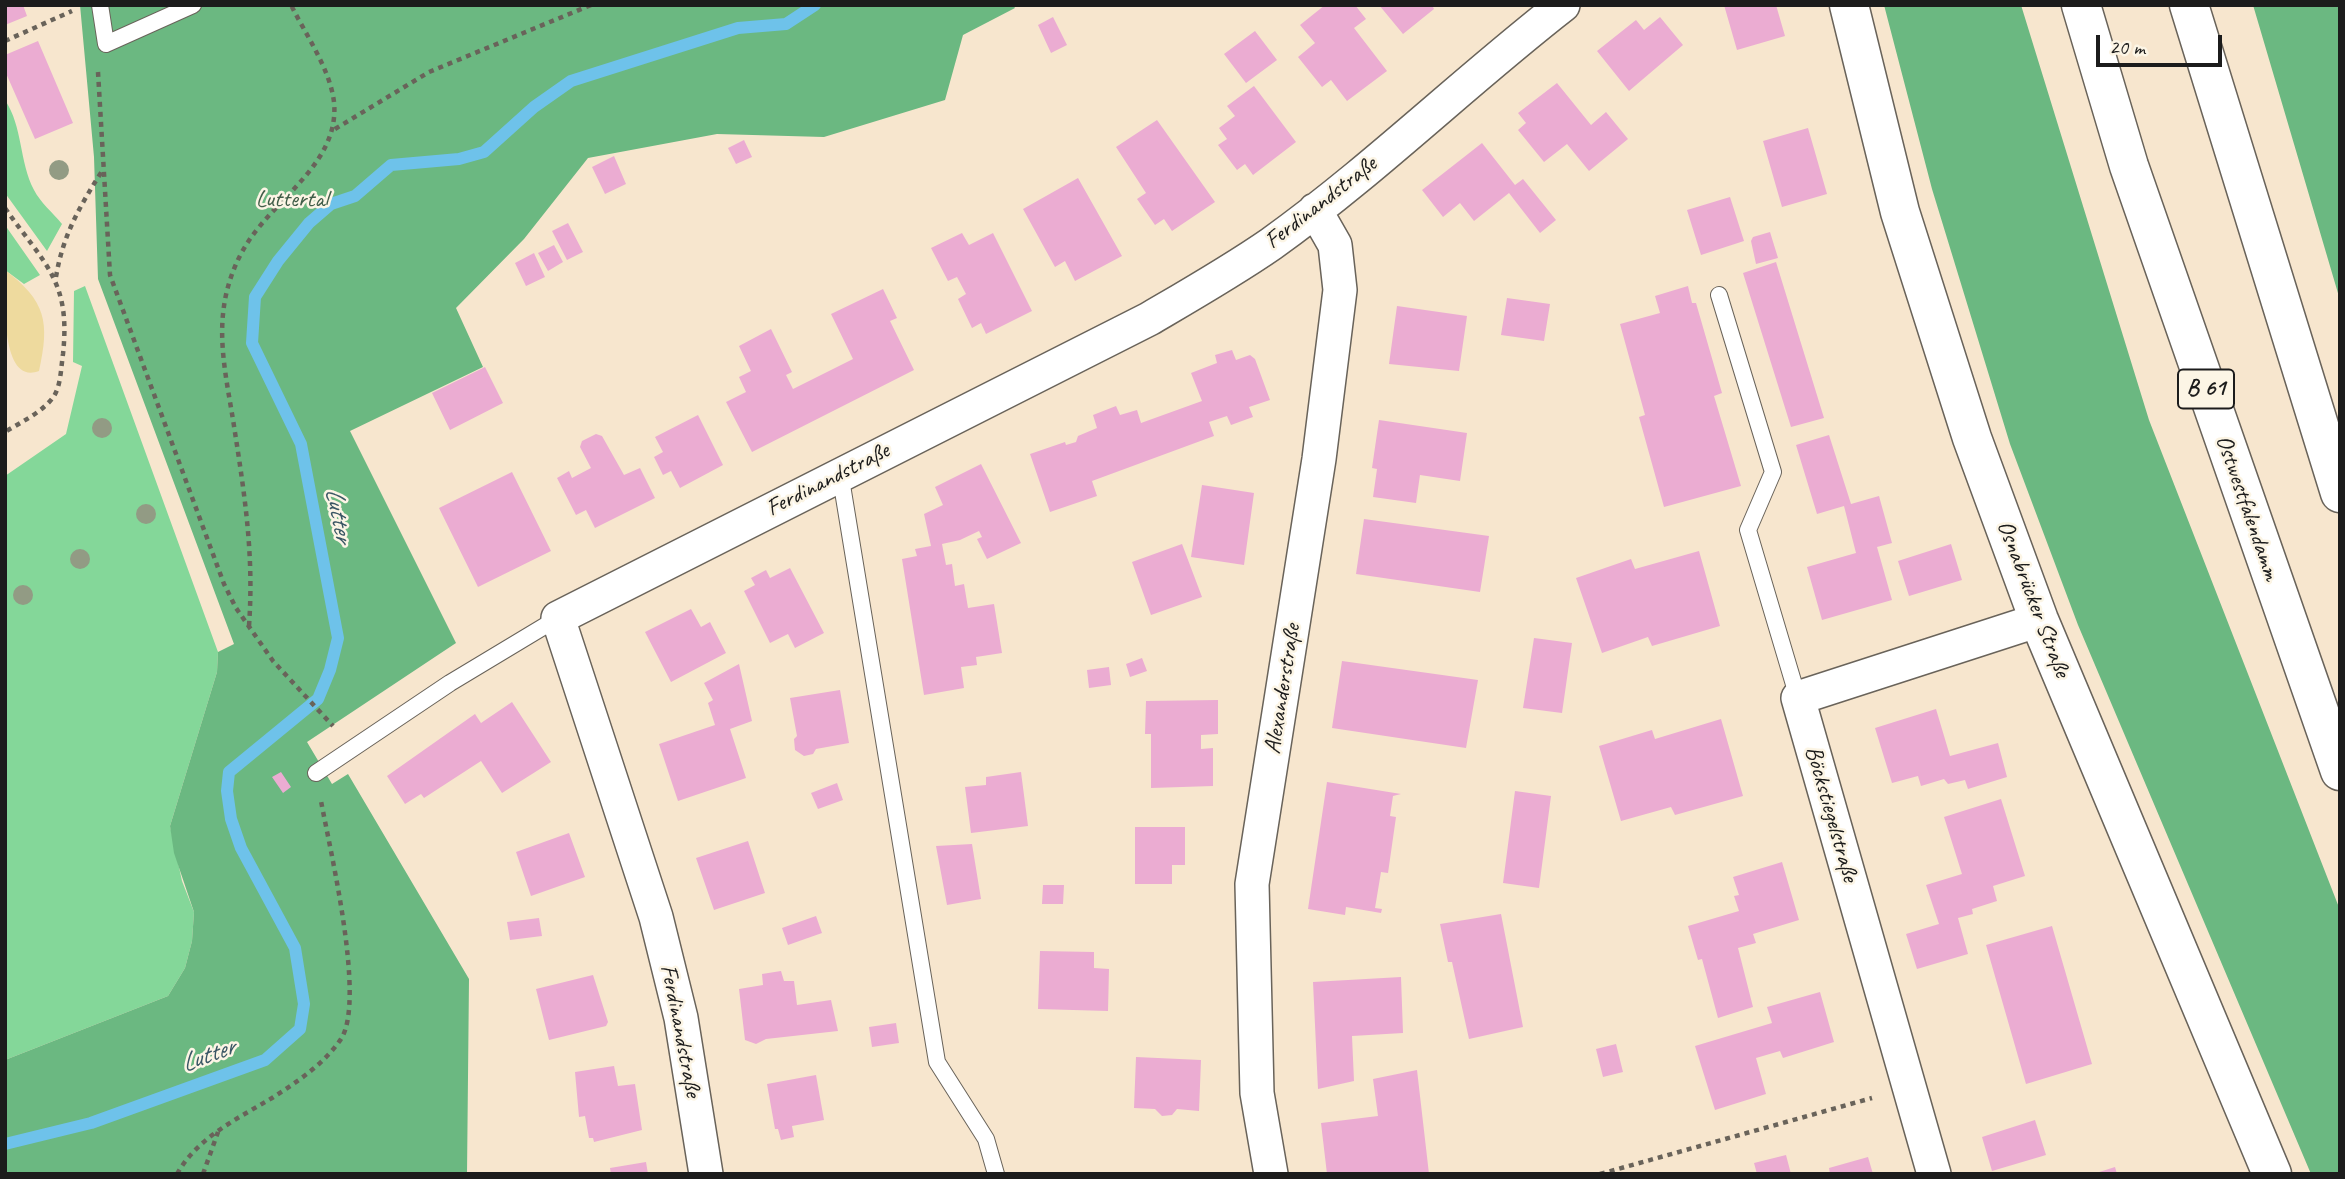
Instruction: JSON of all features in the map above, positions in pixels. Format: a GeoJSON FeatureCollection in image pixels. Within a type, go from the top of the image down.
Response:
{"type":"FeatureCollection","features":[{"type":"Feature","properties":{"kind":"main road","name":"Osnabrücker Straße"},"geometry":{"type":"LineString","coordinates":[[1849,5],[1900,212],[1972,438],[2039,620],[2272,1174]]}},
{"type":"Feature","properties":{"kind":"main road","name":"Ostwestfalendamm"},"geometry":{"type":"LineString","coordinates":[[2081,5],[2129,166],[2340,771]]}},
{"type":"Feature","properties":{"kind":"main road"},"geometry":{"type":"LineString","coordinates":[[2189,5],[2340,493]]}},
{"type":"Feature","properties":{"kind":"street","name":"Ferdinandstraße"},"geometry":{"type":"LineString","coordinates":[[706,1174],[681,1018],[656,917],[558,618],[1149,319],[1270,244],[1315,210],[1563,5]]}},
{"type":"Feature","properties":{"kind":"street","name":"Alexanderstraße"},"geometry":{"type":"LineString","coordinates":[[1271,1174],[1257,1093],[1252,884],[1319,460],[1339,290],[1335,245],[1315,210]]}},
{"type":"Feature","properties":{"kind":"street"},"geometry":{"type":"LineString","coordinates":[[1798,698],[2039,620]]}},
{"type":"Feature","properties":{"kind":"street","name":"Böckstiegelstraße"},"geometry":{"type":"LineString","coordinates":[[1798,698],[1934,1174]]}},
{"type":"Feature","properties":{"kind":"lane"},"geometry":{"type":"LineString","coordinates":[[100,5],[106,44],[193,5]]}},
{"type":"Feature","properties":{"kind":"lane"},"geometry":{"type":"LineString","coordinates":[[1719,295],[1773,472],[1748,530],[1798,698]]}},
{"type":"Feature","properties":{"kind":"lane"},"geometry":{"type":"LineString","coordinates":[[840,473],[937,1062],[986,1139],[996,1174]]}},
{"type":"Feature","properties":{"kind":"lane"},"geometry":{"type":"LineString","coordinates":[[316,773],[450,683],[558,618]]}},
{"type":"Feature","properties":{"kind":"path"},"geometry":{"type":"LineString","coordinates":[[291,5],[326,75],[334,101],[334,130]]}},
{"type":"Feature","properties":{"kind":"path"},"geometry":{"type":"LineString","coordinates":[[249,626],[251,541],[223,352],[224,303],[234,267],[247,243],[310,170],[334,130],[429,72],[591,5]]}},
{"type":"Feature","properties":{"kind":"path"},"geometry":{"type":"LineString","coordinates":[[5,41],[81,7]]}},
{"type":"Feature","properties":{"kind":"path"},"geometry":{"type":"LineString","coordinates":[[106,44],[97,82],[110,275],[224,584],[249,626],[291,682],[330,721]]}},
{"type":"Feature","properties":{"kind":"path"},"geometry":{"type":"LineString","coordinates":[[56,278],[61,247],[70,223],[104,168]]}},
{"type":"Feature","properties":{"kind":"path"},"geometry":{"type":"LineString","coordinates":[[5,208],[56,278],[62,299],[65,333],[60,376],[54,396],[42,408],[5,432]]}},
{"type":"Feature","properties":{"kind":"path"},"geometry":{"type":"LineString","coordinates":[[177,1174],[199,1144],[313,1069],[341,1038],[348,1020],[350,1005],[342,919],[316,773]]}},
{"type":"Feature","properties":{"kind":"path"},"geometry":{"type":"LineString","coordinates":[[1600,1174],[1909,1087]]}},
{"type":"Feature","properties":{"kind":"path"},"geometry":{"type":"LineString","coordinates":[[202,1174],[219,1131]]}},
{"type":"Feature","properties":{"kind":"green space","name":"Luttertal"},"geometry":{"type":"Polygon","coordinates":[[[80,5],[1013,5],[1015,8],[963,35],[945,100],[824,137],[717,134],[588,158],[524,239],[456,308],[483,367],[350,431],[456,643],[307,742],[332,784],[348,774],[469,979],[467,1174],[5,1174],[5,1060],[168,996],[185,968],[192,941],[194,912],[174,853],[170,826],[217,672],[218,652],[234,644],[98,279],[94,157],[80,5]]]}},
{"type":"Feature","properties":{"kind":"green space"},"geometry":{"type":"Polygon","coordinates":[[[1884,5],[2021,5],[2149,420],[2340,910],[2340,1174],[2311,1174],[2078,625],[2010,444],[1932,189],[1884,5]]]}},
{"type":"Feature","properties":{"kind":"green space"},"geometry":{"type":"Polygon","coordinates":[[[2253,5],[2340,5],[2340,300],[2253,5]]]}},
{"type":"Feature","properties":{"kind":"green space"},"geometry":{"type":"Polygon","coordinates":[[[5,100],[15,121],[34,190],[62,224],[47,251],[5,193],[5,100]]]}},
{"type":"Feature","properties":{"kind":"green space"},"geometry":{"type":"Polygon","coordinates":[[[5,225],[40,275],[24,284],[5,270],[5,225]]]}},
{"type":"Feature","properties":{"kind":"green space"},"geometry":{"type":"Polygon","coordinates":[[[85,286],[218,652],[217,672],[170,826],[182,881],[194,912],[192,941],[185,968],[168,996],[5,1060],[5,476],[66,434],[82,366],[73,362],[74,291],[85,286]]]}},
{"type":"Feature","properties":{"kind":"sand"},"geometry":{"type":"Polygon","coordinates":[[[5,270],[29,292],[42,314],[44,339],[39,371],[26,372],[17,365],[11,353],[5,318],[5,270]]]}},
{"type":"Feature","properties":{"kind":"building"},"geometry":{"type":"Polygon","coordinates":[[[5,5],[23,5],[27,16],[5,25],[5,5]]]}},
{"type":"Feature","properties":{"kind":"building"},"geometry":{"type":"Polygon","coordinates":[[[1325,5],[1355,5],[1366,19],[1354,28],[1387,71],[1347,101],[1331,80],[1322,87],[1298,57],[1315,43],[1300,25],[1325,5]]]}},
{"type":"Feature","properties":{"kind":"building"},"geometry":{"type":"Polygon","coordinates":[[[1379,5],[1432,5],[1434,9],[1403,34],[1379,5]]]}},
{"type":"Feature","properties":{"kind":"building"},"geometry":{"type":"Polygon","coordinates":[[[1724,5],[1776,5],[1785,36],[1737,50],[1724,5]]]}},
{"type":"Feature","properties":{"kind":"building"},"geometry":{"type":"Polygon","coordinates":[[[1053,17],[1067,45],[1051,53],[1038,25],[1053,17]]]}},
{"type":"Feature","properties":{"kind":"building"},"geometry":{"type":"Polygon","coordinates":[[[1660,17],[1683,45],[1629,91],[1597,51],[1636,20],[1644,30],[1660,17]]]}},
{"type":"Feature","properties":{"kind":"building"},"geometry":{"type":"Polygon","coordinates":[[[1255,31],[1277,60],[1246,83],[1224,54],[1255,31]]]}},
{"type":"Feature","properties":{"kind":"building"},"geometry":{"type":"Polygon","coordinates":[[[38,41],[73,123],[35,139],[5,71],[5,55],[38,41]]]}},
{"type":"Feature","properties":{"kind":"building"},"geometry":{"type":"Polygon","coordinates":[[[1557,83],[1591,125],[1606,112],[1628,139],[1589,171],[1567,144],[1544,162],[1518,130],[1526,123],[1518,113],[1557,83]]]}},
{"type":"Feature","properties":{"kind":"building"},"geometry":{"type":"Polygon","coordinates":[[[1254,86],[1296,142],[1253,175],[1245,164],[1237,170],[1218,145],[1227,139],[1219,128],[1235,116],[1227,106],[1254,86]]]}},
{"type":"Feature","properties":{"kind":"building"},"geometry":{"type":"Polygon","coordinates":[[[1157,120],[1215,202],[1172,231],[1164,219],[1155,225],[1137,199],[1146,193],[1116,147],[1157,120]]]}},
{"type":"Feature","properties":{"kind":"building"},"geometry":{"type":"Polygon","coordinates":[[[1808,128],[1827,194],[1782,207],[1763,141],[1808,128]]]}},
{"type":"Feature","properties":{"kind":"building"},"geometry":{"type":"Polygon","coordinates":[[[744,140],[752,157],[736,164],[728,148],[744,140]]]}},
{"type":"Feature","properties":{"kind":"building"},"geometry":{"type":"Polygon","coordinates":[[[1482,143],[1515,185],[1523,179],[1556,220],[1540,233],[1509,193],[1474,221],[1460,203],[1443,217],[1422,190],[1482,143]]]}},
{"type":"Feature","properties":{"kind":"building"},"geometry":{"type":"Polygon","coordinates":[[[614,156],[626,184],[605,194],[592,167],[614,156]]]}},
{"type":"Feature","properties":{"kind":"building"},"geometry":{"type":"Polygon","coordinates":[[[1078,178],[1122,256],[1075,281],[1065,261],[1055,267],[1023,209],[1078,178]]]}},
{"type":"Feature","properties":{"kind":"building"},"geometry":{"type":"Polygon","coordinates":[[[1730,197],[1744,241],[1701,255],[1687,210],[1730,197]]]}},
{"type":"Feature","properties":{"kind":"building"},"geometry":{"type":"Polygon","coordinates":[[[568,223],[583,252],[567,260],[552,231],[568,223]]]}},
{"type":"Feature","properties":{"kind":"building"},"geometry":{"type":"Polygon","coordinates":[[[1770,232],[1778,258],[1756,264],[1751,241],[1753,237],[1770,232]]]}},
{"type":"Feature","properties":{"kind":"building"},"geometry":{"type":"Polygon","coordinates":[[[962,233],[969,245],[993,233],[1032,311],[986,334],[981,323],[972,328],[958,299],[966,294],[957,277],[948,281],[931,248],[962,233]]]}},
{"type":"Feature","properties":{"kind":"building"},"geometry":{"type":"Polygon","coordinates":[[[554,245],[563,262],[548,271],[538,253],[554,245]]]}},
{"type":"Feature","properties":{"kind":"building"},"geometry":{"type":"Polygon","coordinates":[[[534,253],[545,277],[526,286],[515,263],[534,253]]]}},
{"type":"Feature","properties":{"kind":"building"},"geometry":{"type":"Polygon","coordinates":[[[1776,262],[1824,418],[1791,427],[1743,273],[1776,262]]]}},
{"type":"Feature","properties":{"kind":"building"},"geometry":{"type":"Polygon","coordinates":[[[1688,286],[1692,303],[1696,303],[1722,393],[1714,396],[1741,486],[1664,507],[1639,417],[1645,415],[1620,324],[1660,313],[1655,296],[1688,286]]]}},
{"type":"Feature","properties":{"kind":"building"},"geometry":{"type":"Polygon","coordinates":[[[883,289],[897,318],[890,321],[914,370],[752,452],[726,402],[746,392],[739,377],[751,371],[739,346],[771,329],[792,372],[786,375],[793,389],[853,359],[831,314],[883,289]]]}},
{"type":"Feature","properties":{"kind":"building"},"geometry":{"type":"Polygon","coordinates":[[[1507,298],[1550,304],[1544,341],[1501,335],[1507,298]]]}},
{"type":"Feature","properties":{"kind":"building"},"geometry":{"type":"Polygon","coordinates":[[[1397,306],[1467,316],[1459,371],[1389,364],[1397,306]]]}},
{"type":"Feature","properties":{"kind":"building"},"geometry":{"type":"Polygon","coordinates":[[[1232,350],[1236,360],[1250,355],[1255,359],[1270,400],[1249,407],[1253,417],[1231,425],[1227,416],[1209,422],[1214,436],[1092,481],[1097,496],[1050,512],[1030,454],[1065,442],[1066,445],[1076,442],[1078,436],[1097,428],[1093,415],[1116,406],[1120,415],[1137,410],[1141,423],[1202,401],[1191,373],[1217,363],[1215,355],[1232,350]]]}},
{"type":"Feature","properties":{"kind":"building"},"geometry":{"type":"Polygon","coordinates":[[[485,367],[503,403],[450,430],[432,393],[485,367]]]}},
{"type":"Feature","properties":{"kind":"building"},"geometry":{"type":"Polygon","coordinates":[[[698,415],[723,465],[680,488],[671,471],[663,475],[654,457],[663,452],[655,437],[698,415]]]}},
{"type":"Feature","properties":{"kind":"building"},"geometry":{"type":"Polygon","coordinates":[[[1379,420],[1467,433],[1460,481],[1420,475],[1416,503],[1373,497],[1377,469],[1372,468],[1379,420]]]}},
{"type":"Feature","properties":{"kind":"building"},"geometry":{"type":"Polygon","coordinates":[[[596,434],[602,436],[624,475],[640,468],[655,498],[595,528],[586,510],[576,515],[557,478],[569,471],[572,478],[591,468],[580,447],[582,441],[596,434]]]}},
{"type":"Feature","properties":{"kind":"building"},"geometry":{"type":"Polygon","coordinates":[[[1829,435],[1851,504],[1879,496],[1892,543],[1877,547],[1892,600],[1822,620],[1807,567],[1856,553],[1844,506],[1817,514],[1796,445],[1829,435]]]}},
{"type":"Feature","properties":{"kind":"building"},"geometry":{"type":"Polygon","coordinates":[[[981,464],[1021,543],[987,559],[977,539],[982,537],[979,531],[960,540],[942,544],[946,565],[952,564],[955,586],[964,584],[968,608],[994,604],[1002,653],[976,657],[977,665],[961,667],[964,688],[924,695],[902,559],[917,556],[915,549],[931,546],[924,514],[943,505],[935,487],[981,464]]]}},
{"type":"Feature","properties":{"kind":"building"},"geometry":{"type":"Polygon","coordinates":[[[512,472],[551,551],[478,587],[439,508],[512,472]]]}},
{"type":"Feature","properties":{"kind":"building"},"geometry":{"type":"Polygon","coordinates":[[[1202,485],[1254,493],[1244,565],[1191,557],[1202,485]]]}},
{"type":"Feature","properties":{"kind":"building"},"geometry":{"type":"Polygon","coordinates":[[[1364,519],[1489,536],[1480,592],[1356,574],[1364,519]]]}},
{"type":"Feature","properties":{"kind":"building"},"geometry":{"type":"Polygon","coordinates":[[[1182,544],[1202,597],[1151,615],[1132,562],[1182,544]]]}},
{"type":"Feature","properties":{"kind":"building"},"geometry":{"type":"Polygon","coordinates":[[[1951,544],[1962,580],[1909,596],[1898,561],[1951,544]]]}},
{"type":"Feature","properties":{"kind":"building"},"geometry":{"type":"Polygon","coordinates":[[[1699,551],[1720,626],[1652,646],[1648,637],[1602,653],[1576,578],[1631,559],[1635,569],[1699,551]]]}},
{"type":"Feature","properties":{"kind":"building"},"geometry":{"type":"Polygon","coordinates":[[[790,568],[824,633],[795,648],[788,634],[770,643],[744,591],[755,585],[751,578],[766,570],[770,578],[790,568]]]}},
{"type":"Feature","properties":{"kind":"building"},"geometry":{"type":"Polygon","coordinates":[[[691,609],[701,627],[710,622],[726,653],[671,682],[645,632],[691,609]]]}},
{"type":"Feature","properties":{"kind":"building"},"geometry":{"type":"Polygon","coordinates":[[[1534,638],[1572,643],[1562,713],[1523,708],[1534,638]]]}},
{"type":"Feature","properties":{"kind":"building"},"geometry":{"type":"Polygon","coordinates":[[[1142,658],[1147,671],[1130,677],[1126,664],[1142,658]]]}},
{"type":"Feature","properties":{"kind":"building"},"geometry":{"type":"Polygon","coordinates":[[[1342,661],[1478,680],[1466,748],[1332,728],[1342,661]]]}},
{"type":"Feature","properties":{"kind":"building"},"geometry":{"type":"Polygon","coordinates":[[[739,664],[752,721],[730,729],[746,778],[678,801],[659,744],[715,725],[708,703],[713,700],[704,683],[739,664]]]}},
{"type":"Feature","properties":{"kind":"building"},"geometry":{"type":"Polygon","coordinates":[[[1109,667],[1111,685],[1089,688],[1087,670],[1109,667]]]}},
{"type":"Feature","properties":{"kind":"building"},"geometry":{"type":"Polygon","coordinates":[[[840,690],[849,743],[816,749],[813,754],[804,756],[795,750],[794,739],[797,736],[790,698],[840,690]]]}},
{"type":"Feature","properties":{"kind":"building"},"geometry":{"type":"Polygon","coordinates":[[[1218,700],[1218,734],[1201,735],[1201,749],[1213,748],[1213,786],[1151,788],[1151,734],[1145,734],[1146,701],[1218,700]]]}},
{"type":"Feature","properties":{"kind":"building"},"geometry":{"type":"Polygon","coordinates":[[[512,702],[551,762],[502,793],[481,761],[424,798],[421,794],[405,804],[387,776],[475,714],[481,723],[512,702]]]}},
{"type":"Feature","properties":{"kind":"building"},"geometry":{"type":"Polygon","coordinates":[[[1936,709],[1950,756],[1998,743],[2007,777],[1968,789],[1965,780],[1948,784],[1944,779],[1921,786],[1918,776],[1892,783],[1875,728],[1936,709]]]}},
{"type":"Feature","properties":{"kind":"building"},"geometry":{"type":"Polygon","coordinates":[[[1721,719],[1743,796],[1675,815],[1671,807],[1621,821],[1599,746],[1652,730],[1655,739],[1721,719]]]}},
{"type":"Feature","properties":{"kind":"building"},"geometry":{"type":"Polygon","coordinates":[[[281,772],[291,787],[283,793],[272,777],[281,772]]]}},
{"type":"Feature","properties":{"kind":"building"},"geometry":{"type":"Polygon","coordinates":[[[1021,772],[1028,826],[971,833],[965,787],[986,785],[986,777],[1021,772]]]}},
{"type":"Feature","properties":{"kind":"building"},"geometry":{"type":"Polygon","coordinates":[[[1327,782],[1401,794],[1393,796],[1390,816],[1396,817],[1388,873],[1381,872],[1375,908],[1382,909],[1381,913],[1346,907],[1345,915],[1308,909],[1327,782]]]}},
{"type":"Feature","properties":{"kind":"building"},"geometry":{"type":"Polygon","coordinates":[[[837,783],[843,800],[818,809],[811,793],[837,783]]]}},
{"type":"Feature","properties":{"kind":"building"},"geometry":{"type":"Polygon","coordinates":[[[1515,791],[1551,796],[1539,888],[1503,883],[1515,791]]]}},
{"type":"Feature","properties":{"kind":"building"},"geometry":{"type":"Polygon","coordinates":[[[2001,799],[2025,876],[1993,886],[1997,901],[1972,909],[1973,914],[1958,918],[1968,954],[1917,969],[1906,934],[1939,924],[1926,885],[1962,874],[1944,817],[2001,799]]]}},
{"type":"Feature","properties":{"kind":"building"},"geometry":{"type":"Polygon","coordinates":[[[1135,827],[1185,827],[1185,865],[1172,865],[1172,884],[1135,884],[1135,827]]]}},
{"type":"Feature","properties":{"kind":"building"},"geometry":{"type":"Polygon","coordinates":[[[569,833],[585,877],[531,896],[516,852],[569,833]]]}},
{"type":"Feature","properties":{"kind":"building"},"geometry":{"type":"Polygon","coordinates":[[[748,841],[765,893],[714,910],[696,858],[748,841]]]}},
{"type":"Feature","properties":{"kind":"building"},"geometry":{"type":"Polygon","coordinates":[[[972,844],[981,899],[947,905],[936,846],[972,844]]]}},
{"type":"Feature","properties":{"kind":"building"},"geometry":{"type":"Polygon","coordinates":[[[1782,862],[1799,920],[1753,934],[1756,943],[1738,948],[1753,1007],[1718,1018],[1702,959],[1698,960],[1688,926],[1739,911],[1734,896],[1739,895],[1733,877],[1782,862]]]}},
{"type":"Feature","properties":{"kind":"building"},"geometry":{"type":"Polygon","coordinates":[[[1043,885],[1064,885],[1063,904],[1042,904],[1043,885]]]}},
{"type":"Feature","properties":{"kind":"building"},"geometry":{"type":"Polygon","coordinates":[[[1501,914],[1523,1027],[1469,1039],[1452,962],[1448,962],[1440,924],[1501,914]]]}},
{"type":"Feature","properties":{"kind":"building"},"geometry":{"type":"Polygon","coordinates":[[[816,916],[822,933],[788,945],[782,928],[816,916]]]}},
{"type":"Feature","properties":{"kind":"building"},"geometry":{"type":"Polygon","coordinates":[[[539,918],[542,936],[510,940],[507,922],[539,918]]]}},
{"type":"Feature","properties":{"kind":"building"},"geometry":{"type":"Polygon","coordinates":[[[2052,926],[2092,1064],[2026,1084],[1986,945],[2052,926]]]}},
{"type":"Feature","properties":{"kind":"building"},"geometry":{"type":"Polygon","coordinates":[[[1040,951],[1094,952],[1094,968],[1109,969],[1108,1011],[1038,1009],[1040,951]]]}},
{"type":"Feature","properties":{"kind":"building"},"geometry":{"type":"Polygon","coordinates":[[[781,971],[784,981],[794,981],[797,1005],[831,1000],[838,1031],[766,1039],[756,1044],[745,1040],[739,989],[763,985],[762,974],[781,971]]]}},
{"type":"Feature","properties":{"kind":"building"},"geometry":{"type":"Polygon","coordinates":[[[593,975],[608,1022],[606,1026],[549,1040],[536,989],[593,975]]]}},
{"type":"Feature","properties":{"kind":"building"},"geometry":{"type":"Polygon","coordinates":[[[1401,977],[1403,1033],[1352,1036],[1354,1081],[1318,1089],[1313,982],[1401,977]]]}},
{"type":"Feature","properties":{"kind":"building"},"geometry":{"type":"Polygon","coordinates":[[[1820,992],[1834,1042],[1783,1058],[1780,1051],[1756,1058],[1766,1094],[1715,1110],[1695,1046],[1772,1023],[1767,1007],[1820,992]]]}},
{"type":"Feature","properties":{"kind":"building"},"geometry":{"type":"Polygon","coordinates":[[[896,1023],[899,1043],[872,1047],[869,1027],[896,1023]]]}},
{"type":"Feature","properties":{"kind":"building"},"geometry":{"type":"Polygon","coordinates":[[[1616,1044],[1623,1072],[1603,1077],[1596,1049],[1616,1044]]]}},
{"type":"Feature","properties":{"kind":"building"},"geometry":{"type":"Polygon","coordinates":[[[1136,1057],[1201,1060],[1199,1111],[1177,1109],[1172,1115],[1162,1116],[1155,1109],[1134,1108],[1136,1057]]]}},
{"type":"Feature","properties":{"kind":"building"},"geometry":{"type":"Polygon","coordinates":[[[614,1066],[618,1086],[635,1084],[642,1130],[594,1142],[593,1138],[589,1138],[585,1116],[579,1117],[575,1072],[614,1066]]]}},
{"type":"Feature","properties":{"kind":"building"},"geometry":{"type":"Polygon","coordinates":[[[1417,1070],[1429,1174],[1327,1174],[1321,1123],[1378,1116],[1373,1079],[1417,1070]]]}},
{"type":"Feature","properties":{"kind":"building"},"geometry":{"type":"Polygon","coordinates":[[[816,1075],[824,1120],[792,1126],[794,1137],[781,1140],[778,1129],[775,1129],[767,1084],[816,1075]]]}},
{"type":"Feature","properties":{"kind":"building"},"geometry":{"type":"Polygon","coordinates":[[[2035,1120],[2046,1155],[1992,1171],[1982,1137],[2035,1120]]]}},
{"type":"Feature","properties":{"kind":"building"},"geometry":{"type":"Polygon","coordinates":[[[1786,1155],[1791,1174],[1757,1174],[1754,1163],[1786,1155]]]}},
{"type":"Feature","properties":{"kind":"building"},"geometry":{"type":"Polygon","coordinates":[[[1868,1157],[1873,1174],[1830,1174],[1829,1168],[1868,1157]]]}},
{"type":"Feature","properties":{"kind":"building"},"geometry":{"type":"Polygon","coordinates":[[[646,1162],[648,1174],[611,1174],[610,1168],[646,1162]]]}},
{"type":"Feature","properties":{"kind":"building"},"geometry":{"type":"Polygon","coordinates":[[[2115,1167],[2117,1174],[2096,1174],[2096,1173],[2115,1167]]]}},
{"type":"Feature","properties":{"kind":"waterway","name":"Lutter"},"geometry":{"type":"LineString","coordinates":[[5,1144],[91,1123],[265,1060],[300,1029],[304,1004],[295,948],[241,848],[231,819],[227,791],[229,772],[318,699],[330,670],[338,638],[301,444],[252,343],[255,297],[278,261],[309,223],[331,204],[355,196],[391,165],[459,159],[484,152],[534,107],[571,81],[738,28],[786,24],[815,5]]}}]}
